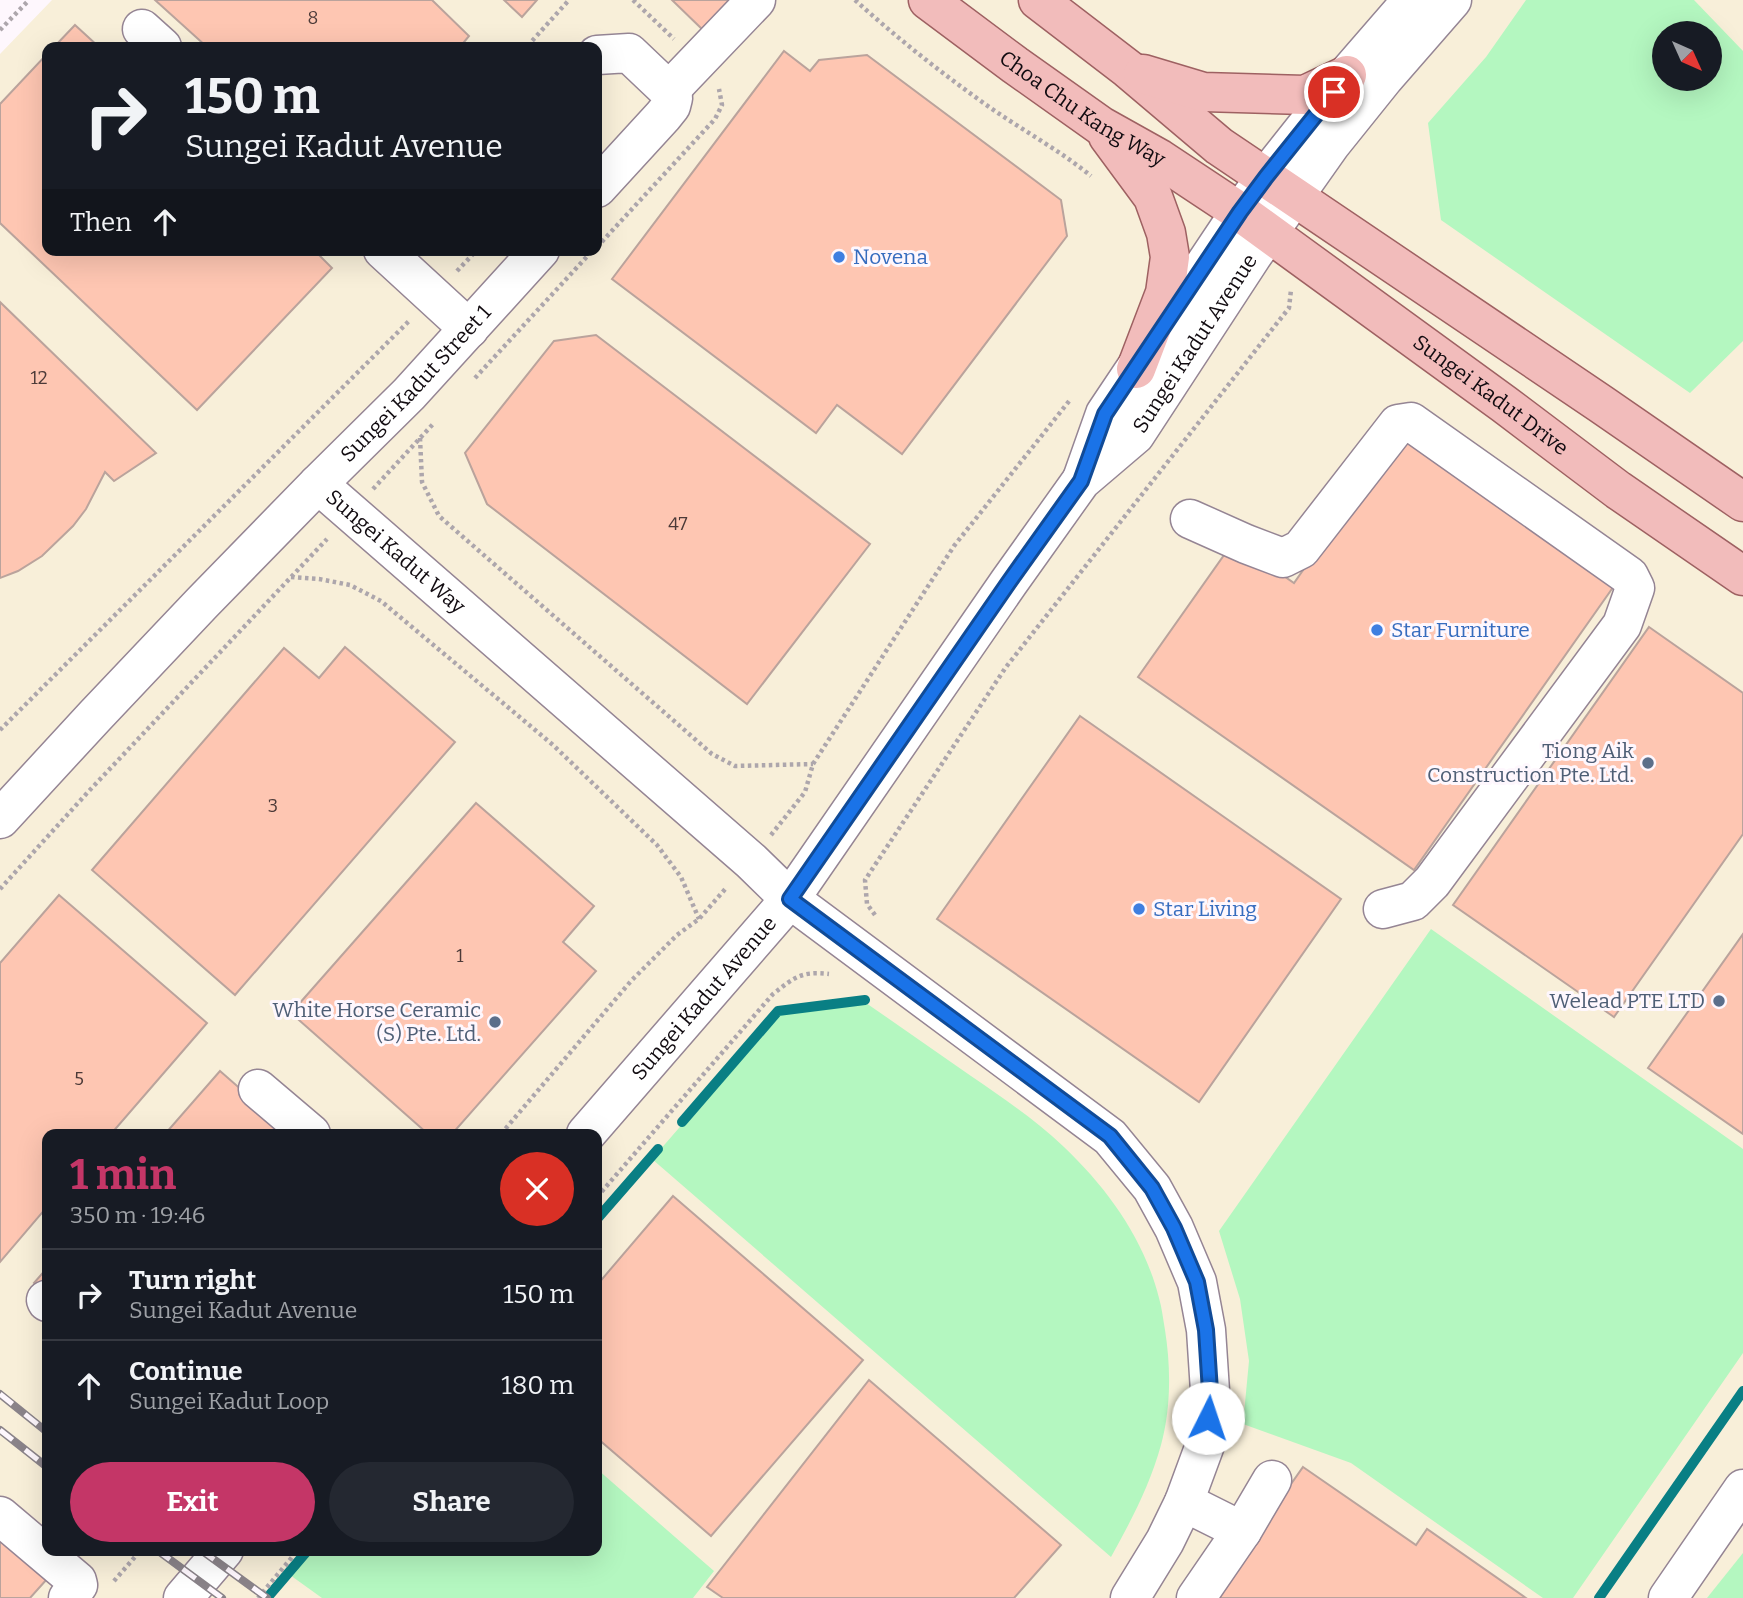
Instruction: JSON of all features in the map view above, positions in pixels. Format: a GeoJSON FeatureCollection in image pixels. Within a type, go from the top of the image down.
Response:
{"type":"FeatureCollection","features":[{"type":"Feature","properties":{"kind":"main road","name":"Choa Chu Kang Way"},"geometry":{"type":"LineString","coordinates":[[928,0],[1101,126],[1160,159],[1254,223]]}},
{"type":"Feature","properties":{"kind":"main road"},"geometry":{"type":"LineString","coordinates":[[1038,0],[1128,69],[1219,146],[1743,502]]}},
{"type":"Feature","properties":{"kind":"main road"},"geometry":{"type":"LineString","coordinates":[[1128,69],[1203,92],[1253,94],[1305,95],[1347,75]]}},
{"type":"Feature","properties":{"kind":"main road"},"geometry":{"type":"LineString","coordinates":[[1101,126],[1153,197],[1166,233],[1170,257],[1165,293],[1136,369]]}},
{"type":"Feature","properties":{"kind":"main road","name":"Sungei Kadut Drive"},"geometry":{"type":"LineString","coordinates":[[1254,223],[1618,489],[1743,576]]}},
{"type":"Feature","properties":{"kind":"main road"},"geometry":{"type":"LineString","coordinates":[[1601,404],[1590,439],[1592,456],[1618,489]]}},
{"type":"Feature","properties":{"kind":"street"},"geometry":{"type":"LineString","coordinates":[[669,91],[756,0]]}},
{"type":"Feature","properties":{"kind":"street"},"geometry":{"type":"LineString","coordinates":[[1280,186],[1347,75],[1412,0]]}},
{"type":"Feature","properties":{"kind":"street"},"geometry":{"type":"LineString","coordinates":[[1280,186],[1331,144],[1452,0]]}},
{"type":"Feature","properties":{"kind":"street"},"geometry":{"type":"LineString","coordinates":[[602,55],[629,53],[673,98],[671,106],[602,182]]}},
{"type":"Feature","properties":{"kind":"street","name":"Sungei Kadut Avenue"},"geometry":{"type":"LineString","coordinates":[[1081,481],[1105,414],[1136,369],[1254,223],[1280,186]]}},
{"type":"Feature","properties":{"kind":"street","name":"Sungei Kadut Avenue"},"geometry":{"type":"LineString","coordinates":[[590,1129],[790,899],[1081,481],[1135,435],[1254,223]]}},
{"type":"Feature","properties":{"kind":"street"},"geometry":{"type":"LineString","coordinates":[[390,256],[432,298],[469,329]]}},
{"type":"Feature","properties":{"kind":"street","name":"Sungei Kadut Street 1"},"geometry":{"type":"LineString","coordinates":[[318,484],[409,394],[469,329],[518,266]]}},
{"type":"Feature","properties":{"kind":"street"},"geometry":{"type":"LineString","coordinates":[[1190,519],[1283,558],[1301,549],[1398,424],[1411,422],[1629,576],[1636,588],[1622,625],[1432,883],[1413,901],[1383,909]]}},
{"type":"Feature","properties":{"kind":"street","name":"Sungei Kadut Way"},"geometry":{"type":"LineString","coordinates":[[0,819],[318,484],[751,861],[790,899]]}},
{"type":"Feature","properties":{"kind":"street"},"geometry":{"type":"LineString","coordinates":[[790,899],[1110,1136],[1152,1188],[1174,1228],[1197,1282],[1206,1330],[1210,1391],[1205,1445],[1184,1503],[1165,1541],[1130,1598]]}},
{"type":"Feature","properties":{"kind":"street"},"geometry":{"type":"LineString","coordinates":[[258,1089],[305,1129]]}},
{"type":"Feature","properties":{"kind":"street"},"geometry":{"type":"LineString","coordinates":[[1196,1598],[1242,1531],[1272,1480]]}},
{"type":"Feature","properties":{"kind":"street"},"geometry":{"type":"LineString","coordinates":[[1668,1598],[1743,1489]]}},
{"type":"Feature","properties":{"kind":"street"},"geometry":{"type":"LineString","coordinates":[[1184,1503],[1242,1531]]}},
{"type":"Feature","properties":{"kind":"street"},"geometry":{"type":"LineString","coordinates":[[0,1516],[42,1551]]}},
{"type":"Feature","properties":{"kind":"street"},"geometry":{"type":"LineString","coordinates":[[47,1556],[77,1581],[78,1585],[68,1598]]}},
{"type":"Feature","properties":{"kind":"street"},"geometry":{"type":"LineString","coordinates":[[183,1598],[219,1556]]}},
{"type":"Feature","properties":{"kind":"path"},"geometry":{"type":"LineString","coordinates":[[0,30],[29,0]]}},
{"type":"Feature","properties":{"kind":"path"},"geometry":{"type":"LineString","coordinates":[[532,42],[569,0]]}},
{"type":"Feature","properties":{"kind":"path"},"geometry":{"type":"LineString","coordinates":[[634,0],[698,61]]}},
{"type":"Feature","properties":{"kind":"path"},"geometry":{"type":"LineString","coordinates":[[855,0],[897,37],[986,105],[1071,160],[1096,180]]}},
{"type":"Feature","properties":{"kind":"path"},"geometry":{"type":"LineString","coordinates":[[0,730],[471,256]]}},
{"type":"Feature","properties":{"kind":"path"},"geometry":{"type":"LineString","coordinates":[[475,379],[588,256]]}},
{"type":"Feature","properties":{"kind":"path"},"geometry":{"type":"LineString","coordinates":[[867,904],[865,880],[1006,667],[1289,308],[1292,279]]}},
{"type":"Feature","properties":{"kind":"path"},"geometry":{"type":"LineString","coordinates":[[505,1129],[631,981],[677,935],[699,919],[751,861],[805,792],[813,764],[954,546],[1072,397]]}},
{"type":"Feature","properties":{"kind":"path"},"geometry":{"type":"LineString","coordinates":[[0,889],[438,419]]}},
{"type":"Feature","properties":{"kind":"path"},"geometry":{"type":"LineString","coordinates":[[420,439],[422,482],[439,516],[712,754],[736,766],[813,764]]}},
{"type":"Feature","properties":{"kind":"path"},"geometry":{"type":"LineString","coordinates":[[290,577],[351,585],[382,601],[553,745],[657,845],[681,877],[699,919]]}},
{"type":"Feature","properties":{"kind":"path"},"geometry":{"type":"LineString","coordinates":[[602,1191],[773,994],[795,976],[814,973],[842,976]]}},
{"type":"Feature","properties":{"kind":"path"},"geometry":{"type":"LineString","coordinates":[[109,1586],[136,1556]]}},
{"type":"Feature","properties":{"kind":"path"},"geometry":{"type":"LineString","coordinates":[[258,1598],[293,1556]]}},
{"type":"Feature","properties":{"kind":"shaded area"},"geometry":{"type":"Polygon","coordinates":[[[52,0],[1743,0],[1743,1598],[0,1598],[0,54],[52,0]]]}},
{"type":"Feature","properties":{"kind":"green space"},"geometry":{"type":"Polygon","coordinates":[[[1526,0],[1694,0],[1714,21],[1652,21],[1652,91],[1722,91],[1722,29],[1743,51],[1743,341],[1690,393],[1441,220],[1428,123],[1486,57],[1526,0]]]}},
{"type":"Feature","properties":{"kind":"green space"},"geometry":{"type":"Polygon","coordinates":[[[1431,929],[1743,1149],[1743,1353],[1573,1598],[1543,1598],[1351,1463],[1243,1424],[1249,1361],[1240,1299],[1219,1231],[1431,929]]]}},
{"type":"Feature","properties":{"kind":"green space"},"geometry":{"type":"Polygon","coordinates":[[[866,1003],[1031,1118],[1053,1137],[1080,1163],[1109,1198],[1144,1255],[1159,1298],[1165,1330],[1169,1373],[1167,1417],[1151,1474],[1111,1557],[652,1159],[779,1013],[866,1003]]]}},
{"type":"Feature","properties":{"kind":"green space"},"geometry":{"type":"Polygon","coordinates":[[[602,1473],[714,1571],[693,1598],[322,1598],[290,1575],[307,1556],[602,1556],[602,1473]]]}},
{"type":"Feature","properties":{"kind":"green space"},"geometry":{"type":"Polygon","coordinates":[[[1743,1553],[1743,1598],[1707,1598],[1743,1553]]]}},
{"type":"Feature","properties":{"kind":"building"},"geometry":{"type":"Polygon","coordinates":[[[155,0],[432,0],[469,36],[464,42],[201,42],[155,0]]]}},
{"type":"Feature","properties":{"kind":"building"},"geometry":{"type":"Polygon","coordinates":[[[504,0],[537,0],[522,17],[504,0]]]}},
{"type":"Feature","properties":{"kind":"building"},"geometry":{"type":"Polygon","coordinates":[[[672,0],[734,0],[704,31],[672,0]]]}},
{"type":"Feature","properties":{"kind":"building"},"geometry":{"type":"Polygon","coordinates":[[[75,25],[94,42],[59,42],[75,25]]]}},
{"type":"Feature","properties":{"kind":"building","name":"Novena"},"geometry":{"type":"Polygon","coordinates":[[[784,51],[810,71],[819,60],[867,55],[1061,200],[1067,236],[902,454],[837,405],[816,433],[612,279],[784,51]]]}},
{"type":"Feature","properties":{"kind":"building"},"geometry":{"type":"Polygon","coordinates":[[[42,59],[42,256],[320,256],[332,268],[197,410],[0,223],[0,104],[42,59]]]}},
{"type":"Feature","properties":{"kind":"building"},"geometry":{"type":"Polygon","coordinates":[[[0,302],[156,453],[114,481],[105,472],[86,509],[73,526],[42,556],[18,571],[0,578],[0,302]]]}},
{"type":"Feature","properties":{"kind":"building"},"geometry":{"type":"Polygon","coordinates":[[[596,335],[870,544],[747,704],[487,504],[465,453],[554,341],[596,335]]]}},
{"type":"Feature","properties":{"kind":"building","name":"Star Furniture"},"geometry":{"type":"Polygon","coordinates":[[[1405,424],[1621,576],[1414,870],[1138,677],[1234,541],[1294,583],[1405,424]]]}},
{"type":"Feature","properties":{"kind":"building","name":"Tiong Aik Construction Pte. Ltd."},"geometry":{"type":"Polygon","coordinates":[[[1649,627],[1743,693],[1743,834],[1614,1017],[1453,905],[1649,627]]]}},
{"type":"Feature","properties":{"kind":"building"},"geometry":{"type":"Polygon","coordinates":[[[345,647],[455,742],[235,995],[92,870],[284,648],[319,678],[345,647]]]}},
{"type":"Feature","properties":{"kind":"building","name":"Star Living"},"geometry":{"type":"Polygon","coordinates":[[[1080,716],[1341,899],[1199,1102],[937,919],[1080,716]]]}},
{"type":"Feature","properties":{"kind":"building"},"geometry":{"type":"Polygon","coordinates":[[[476,803],[594,906],[563,942],[596,971],[456,1129],[422,1129],[291,1013],[476,803]]]}},
{"type":"Feature","properties":{"kind":"building"},"geometry":{"type":"Polygon","coordinates":[[[59,895],[207,1023],[115,1129],[42,1129],[42,1213],[0,1262],[0,963],[59,895]]]}},
{"type":"Feature","properties":{"kind":"building","name":"Welead PTE LTD"},"geometry":{"type":"Polygon","coordinates":[[[1743,934],[1743,1134],[1648,1068],[1743,934]]]}},
{"type":"Feature","properties":{"kind":"building"},"geometry":{"type":"Polygon","coordinates":[[[220,1071],[286,1129],[169,1129],[220,1071]]]}},
{"type":"Feature","properties":{"kind":"building"},"geometry":{"type":"Polygon","coordinates":[[[673,1196],[863,1360],[711,1536],[602,1442],[602,1279],[673,1196]]]}},
{"type":"Feature","properties":{"kind":"building"},"geometry":{"type":"Polygon","coordinates":[[[42,1274],[42,1290],[34,1283],[42,1274]]]}},
{"type":"Feature","properties":{"kind":"building"},"geometry":{"type":"Polygon","coordinates":[[[869,1380],[1061,1545],[1014,1598],[723,1598],[707,1587],[869,1380]]]}},
{"type":"Feature","properties":{"kind":"building"},"geometry":{"type":"Polygon","coordinates":[[[1303,1467],[1416,1545],[1427,1529],[1526,1598],[1211,1598],[1303,1467]]]}},
{"type":"Feature","properties":{"kind":"building"},"geometry":{"type":"Polygon","coordinates":[[[0,1540],[47,1579],[30,1598],[0,1598],[0,1540]]]}},
{"type":"Feature","properties":{"kind":"waterway"},"geometry":{"type":"LineString","coordinates":[[682,1122],[778,1011],[865,1000]]}},
{"type":"Feature","properties":{"kind":"waterway"},"geometry":{"type":"LineString","coordinates":[[602,1213],[658,1149]]}},
{"type":"Feature","properties":{"kind":"waterway"},"geometry":{"type":"LineString","coordinates":[[1599,1598],[1743,1391]]}},
{"type":"Feature","properties":{"kind":"waterway"},"geometry":{"type":"LineString","coordinates":[[267,1598],[303,1556]]}},
{"type":"Feature","properties":{"kind":"railway"},"geometry":{"type":"LineString","coordinates":[[0,1394],[42,1428]]}},
{"type":"Feature","properties":{"kind":"railway"},"geometry":{"type":"LineString","coordinates":[[0,1430],[42,1463]]}},
{"type":"Feature","properties":{"kind":"railway"},"geometry":{"type":"LineString","coordinates":[[165,1556],[222,1598]]}},
{"type":"Feature","properties":{"kind":"railway"},"geometry":{"type":"LineString","coordinates":[[209,1556],[267,1598]]}},
{"type":"Feature","properties":{"kind":"place","name":"Novena"},"geometry":{"type":"Point","coordinates":[839,257]}},
{"type":"Feature","properties":{"kind":"place","name":"Star Furniture"},"geometry":{"type":"Point","coordinates":[1377,630]}},
{"type":"Feature","properties":{"kind":"place","name":"Tiong Aik Construction Pte. Ltd."},"geometry":{"type":"Point","coordinates":[1648,763]}},
{"type":"Feature","properties":{"kind":"place","name":"Star Living"},"geometry":{"type":"Point","coordinates":[1139,909]}},
{"type":"Feature","properties":{"kind":"place","name":"Welead PTE LTD"},"geometry":{"type":"Point","coordinates":[1719,1001]}},
{"type":"Feature","properties":{"kind":"place","name":"White Horse Ceramic (S) Pte. Ltd."},"geometry":{"type":"Point","coordinates":[495,1022]}},
{"type":"Feature","properties":{"kind":"route"},"geometry":{"type":"LineString","coordinates":[[1208,1418],[1210,1391],[1206,1330],[1197,1282],[1174,1228],[1152,1188],[1110,1136],[790,899],[1081,481],[1105,414],[1240,212],[1334,92]]}}]}
